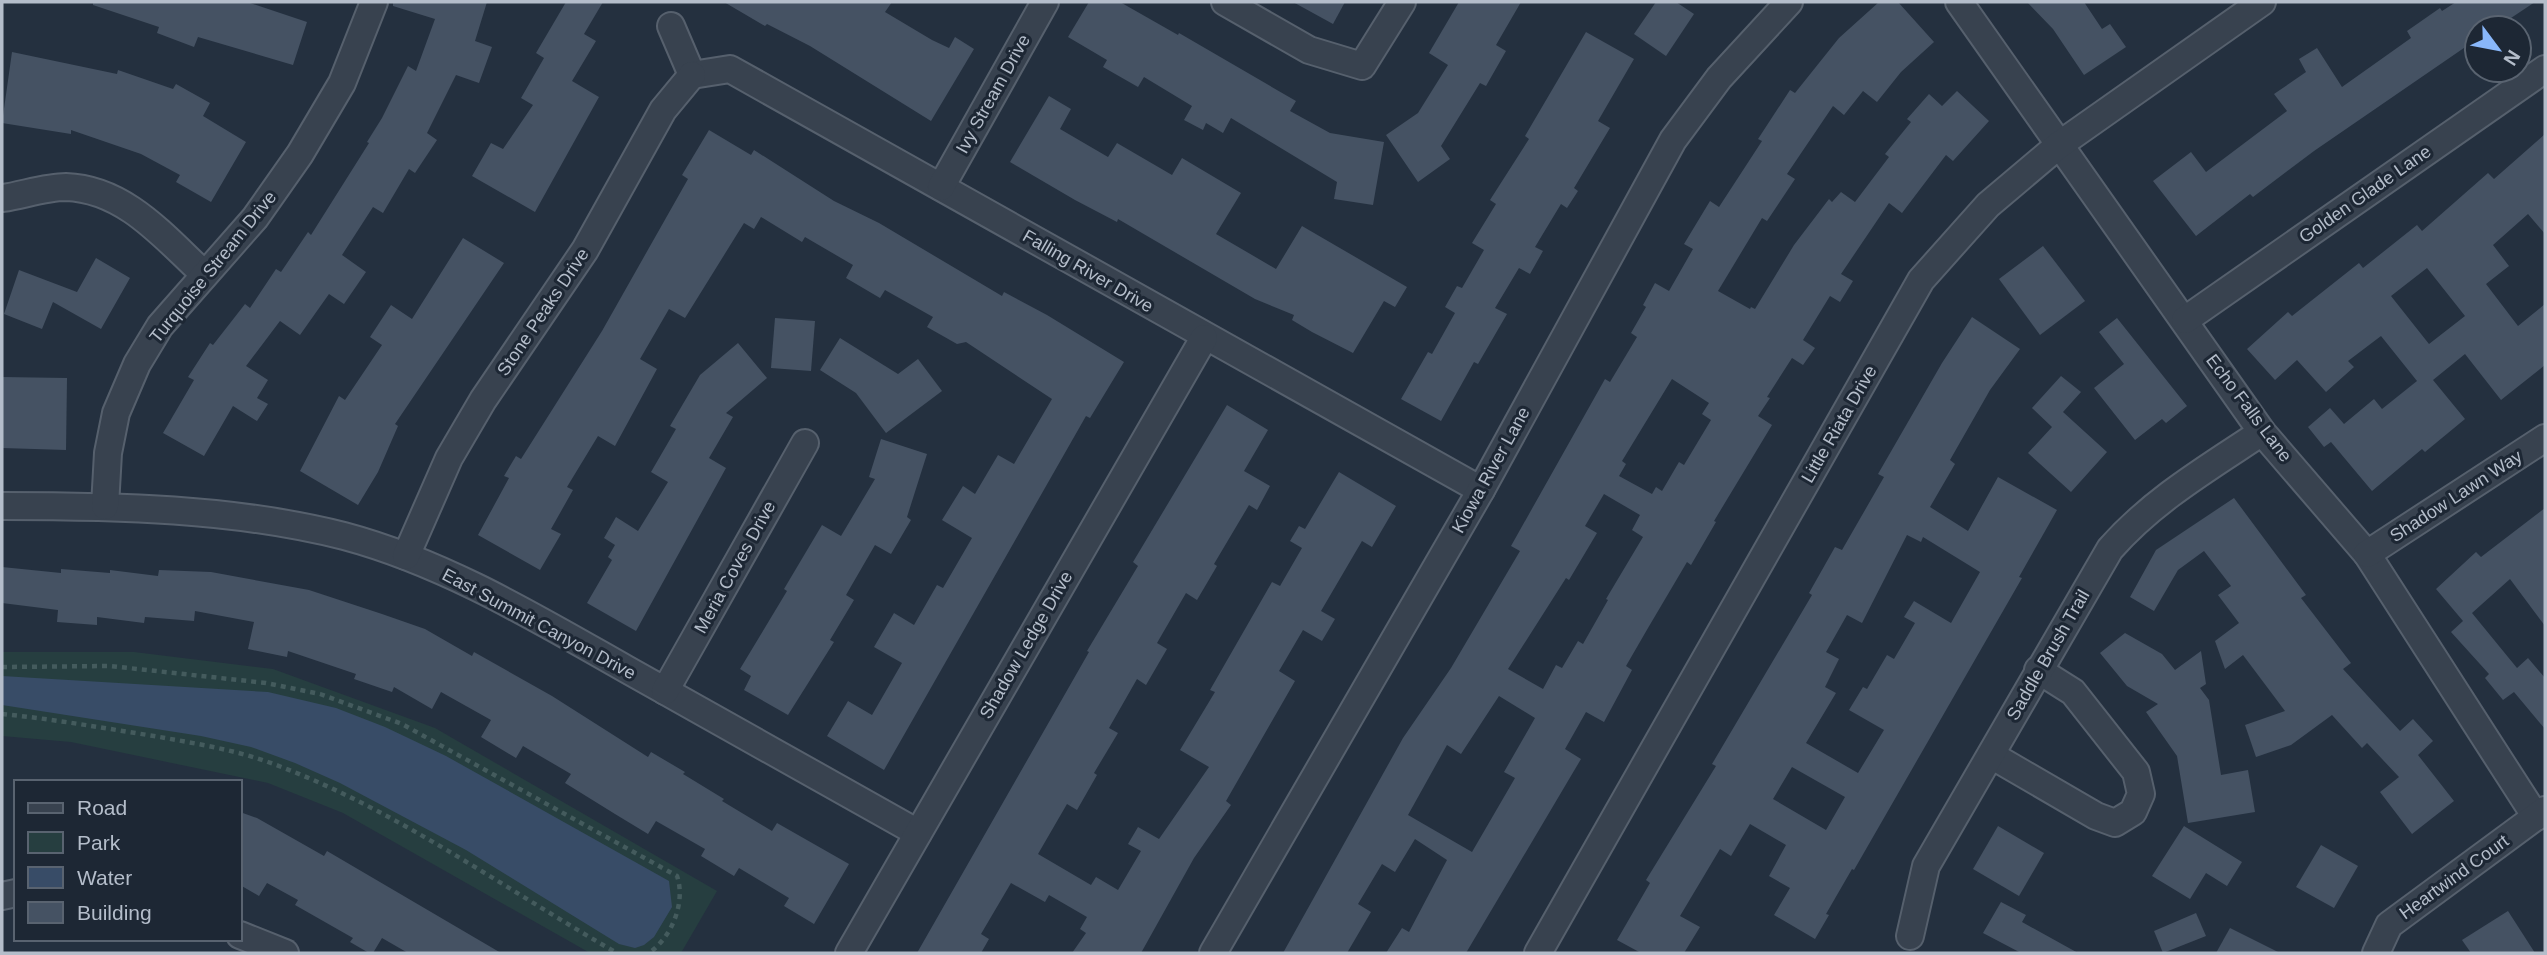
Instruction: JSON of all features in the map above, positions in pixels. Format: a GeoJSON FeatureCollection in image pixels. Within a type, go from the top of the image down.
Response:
{"type":"FeatureCollection","features":[{"type":"Feature","properties":{"kind":"street","name":"Turquoise Stream Drive"},"geometry":{"type":"LineString","coordinates":[[106,506],[108,453],[116,413],[137,365],[160,326],[255,218],[300,154],[342,83],[374,2]]}},
{"type":"Feature","properties":{"kind":"street","name":"Ivy Stream Drive"},"geometry":{"type":"LineString","coordinates":[[941,187],[1045,2]]}},
{"type":"Feature","properties":{"kind":"street"},"geometry":{"type":"LineString","coordinates":[[1225,2],[1309,50],[1362,66],[1402,2]]}},
{"type":"Feature","properties":{"kind":"street","name":"Kiowa River Lane"},"geometry":{"type":"LineString","coordinates":[[1213,953],[1481,490],[1673,140],[1718,78],[1789,2]]}},
{"type":"Feature","properties":{"kind":"street","name":"Echo Falls Lane"},"geometry":{"type":"LineString","coordinates":[[1959,2],[2262,432],[2367,554],[2541,814]]}},
{"type":"Feature","properties":{"kind":"street","name":"Little Riata Drive"},"geometry":{"type":"LineString","coordinates":[[1538,953],[1921,280],[1988,205],[2059,145],[2262,2]]}},
{"type":"Feature","properties":{"kind":"street"},"geometry":{"type":"LineString","coordinates":[[671,26],[692,75]]}},
{"type":"Feature","properties":{"kind":"street","name":"Golden Glade Lane"},"geometry":{"type":"LineString","coordinates":[[2185,320],[2545,68]]}},
{"type":"Feature","properties":{"kind":"street","name":"Falling River Drive"},"geometry":{"type":"LineString","coordinates":[[692,75],[730,69],[1204,338],[1481,490]]}},
{"type":"Feature","properties":{"kind":"street","name":"Stone Peaks Drive"},"geometry":{"type":"LineString","coordinates":[[406,556],[449,458],[585,250],[663,110],[692,75]]}},
{"type":"Feature","properties":{"kind":"street"},"geometry":{"type":"LineString","coordinates":[[3,198],[65,187],[106,195],[144,218],[204,274]]}},
{"type":"Feature","properties":{"kind":"street","name":"Shadow Ledge Drive"},"geometry":{"type":"LineString","coordinates":[[849,953],[1204,338]]}},
{"type":"Feature","properties":{"kind":"street","name":"Saddle Brush Trail"},"geometry":{"type":"LineString","coordinates":[[1910,936],[1926,866],[2110,549],[2137,519],[2262,432]]}},
{"type":"Feature","properties":{"kind":"street","name":"Shadow Lawn Way"},"geometry":{"type":"LineString","coordinates":[[2367,554],[2545,438]]}},
{"type":"Feature","properties":{"kind":"street","name":"Meria Coves Drive"},"geometry":{"type":"LineString","coordinates":[[665,691],[804,443]]}},
{"type":"Feature","properties":{"kind":"street","name":"East Summit Canyon Drive"},"geometry":{"type":"LineString","coordinates":[[2,506],[106,506],[277,522],[345,537],[406,556],[527,613],[918,833]]}},
{"type":"Feature","properties":{"kind":"street"},"geometry":{"type":"LineString","coordinates":[[1990,755],[2096,816],[2115,823],[2133,812],[2141,794],[2136,772],[2073,692],[2038,670]]}},
{"type":"Feature","properties":{"kind":"street","name":"Heartwind Court"},"geometry":{"type":"LineString","coordinates":[[2376,953],[2389,925],[2541,814]]}},
{"type":"Feature","properties":{"kind":"street"},"geometry":{"type":"LineString","coordinates":[[242,936],[285,953]]}},
{"type":"Feature","properties":{"kind":"path"},"geometry":{"type":"LineString","coordinates":[[2,667],[110,666],[266,683],[320,694],[402,724],[677,876],[682,889],[678,909],[664,939],[649,953]]}},
{"type":"Feature","properties":{"kind":"path"},"geometry":{"type":"LineString","coordinates":[[2,714],[57,720],[193,743],[270,762],[429,840],[617,953]]}},
{"type":"Feature","properties":{"kind":"green space"},"geometry":{"type":"Polygon","coordinates":[[[2,652],[134,652],[273,669],[435,728],[717,891],[681,953],[590,953],[343,813],[268,783],[71,742],[2,736],[2,652]]]}},
{"type":"Feature","properties":{"kind":"water"},"geometry":{"type":"Polygon","coordinates":[[[2,676],[268,692],[336,708],[385,727],[446,756],[669,881],[672,907],[654,937],[644,945],[635,948],[619,944],[466,850],[340,783],[295,763],[251,747],[201,736],[2,705],[2,676]]]}},
{"type":"Feature","properties":{"kind":"building"},"geometry":{"type":"Polygon","coordinates":[[[93,2],[247,2],[307,22],[293,65],[198,37],[194,47],[157,33],[159,27],[93,5],[93,2]]]}},
{"type":"Feature","properties":{"kind":"building"},"geometry":{"type":"Polygon","coordinates":[[[393,2],[487,2],[475,41],[492,47],[479,83],[456,75],[427,133],[437,140],[415,173],[409,169],[383,213],[373,207],[342,255],[366,272],[344,304],[329,294],[300,335],[280,321],[246,366],[268,380],[257,398],[268,404],[257,421],[233,406],[204,456],[163,433],[194,380],[188,377],[210,343],[213,345],[245,304],[250,308],[276,269],[281,272],[308,232],[311,235],[369,143],[367,142],[408,66],[416,71],[435,19],[393,6],[393,2]]]}},
{"type":"Feature","properties":{"kind":"building"},"geometry":{"type":"Polygon","coordinates":[[[566,2],[603,2],[584,34],[596,41],[572,81],[599,97],[535,212],[472,176],[491,143],[503,149],[533,105],[521,98],[544,58],[536,53],[566,2]]]}},
{"type":"Feature","properties":{"kind":"building"},"geometry":{"type":"Polygon","coordinates":[[[724,2],[892,2],[885,12],[932,40],[949,48],[955,37],[974,49],[931,121],[810,46],[767,24],[765,26],[724,2]]]}},
{"type":"Feature","properties":{"kind":"building"},"geometry":{"type":"Polygon","coordinates":[[[1089,2],[1120,2],[1178,35],[1179,33],[1296,101],[1290,111],[1330,133],[1384,142],[1373,205],[1334,199],[1337,182],[1231,118],[1223,133],[1206,123],[1203,130],[1184,120],[1192,106],[1144,77],[1138,87],[1103,67],[1107,60],[1068,37],[1089,2]]]}},
{"type":"Feature","properties":{"kind":"building"},"geometry":{"type":"Polygon","coordinates":[[[1293,2],[1345,2],[1333,24],[1293,2]]]}},
{"type":"Feature","properties":{"kind":"building"},"geometry":{"type":"Polygon","coordinates":[[[1459,2],[1521,2],[1496,45],[1506,51],[1486,86],[1480,83],[1441,146],[1450,159],[1418,182],[1386,135],[1418,113],[1448,65],[1429,53],[1459,2]]]}},
{"type":"Feature","properties":{"kind":"building"},"geometry":{"type":"Polygon","coordinates":[[[1656,2],[1676,2],[1694,14],[1666,56],[1634,34],[1656,2]]]}},
{"type":"Feature","properties":{"kind":"building"},"geometry":{"type":"Polygon","coordinates":[[[1879,2],[1898,2],[1934,42],[1901,72],[1877,102],[1863,91],[1844,115],[1833,106],[1787,174],[1795,179],[1767,221],[1762,218],[1718,291],[1750,309],[1755,309],[1794,245],[1829,199],[1832,202],[1841,192],[1855,202],[1889,157],[1885,154],[1911,122],[1907,119],[1929,94],[1942,106],[1957,91],[1989,121],[1953,161],[1946,155],[1902,213],[1889,203],[1841,274],[1853,281],[1840,302],[1830,296],[1803,340],[1815,348],[1803,365],[1792,358],[1767,397],[1770,398],[1758,416],[1772,425],[1714,521],[1716,522],[1691,565],[1687,562],[1626,666],[1632,670],[1604,722],[1586,712],[1565,749],[1581,759],[1466,953],[1386,953],[1402,928],[1409,932],[1447,860],[1415,839],[1395,872],[1382,864],[1358,904],[1371,912],[1347,953],[1283,953],[1403,738],[1451,668],[1520,551],[1511,546],[1605,379],[1610,382],[1637,337],[1631,333],[1646,307],[1643,305],[1655,283],[1669,291],[1693,249],[1684,244],[1710,201],[1719,207],[1762,141],[1758,139],[1790,90],[1795,93],[1839,38],[1879,2]],[[1672,379],[1622,461],[1626,464],[1619,476],[1652,494],[1656,487],[1662,491],[1679,462],[1684,465],[1711,420],[1702,414],[1709,403],[1672,379]],[[1604,494],[1585,526],[1597,533],[1569,580],[1566,578],[1508,669],[1543,689],[1556,665],[1562,668],[1578,641],[1583,644],[1643,537],[1632,530],[1640,515],[1604,494]],[[1499,696],[1461,754],[1447,745],[1408,815],[1472,852],[1515,778],[1504,772],[1535,718],[1499,696]]]}},
{"type":"Feature","properties":{"kind":"building"},"geometry":{"type":"Polygon","coordinates":[[[2027,2],[2084,2],[2102,29],[2110,24],[2126,47],[2084,75],[2053,29],[2027,2]]]}},
{"type":"Feature","properties":{"kind":"building"},"geometry":{"type":"Polygon","coordinates":[[[2456,2],[2535,2],[2517,14],[2463,14],[2463,49],[2314,151],[2253,197],[2250,194],[2196,236],[2153,181],[2191,152],[2206,172],[2287,111],[2274,94],[2306,72],[2299,59],[2317,48],[2342,87],[2411,38],[2407,31],[2440,8],[2442,11],[2456,2]]]}},
{"type":"Feature","properties":{"kind":"building"},"geometry":{"type":"Polygon","coordinates":[[[1586,32],[1634,59],[1598,121],[1610,128],[1574,188],[1578,191],[1567,208],[1561,204],[1535,247],[1543,251],[1530,274],[1519,268],[1495,308],[1507,314],[1478,364],[1474,362],[1441,421],[1401,399],[1428,352],[1432,354],[1455,313],[1445,307],[1457,286],[1462,288],[1484,250],[1472,243],[1496,204],[1490,200],[1529,139],[1525,136],[1586,32]]]}},
{"type":"Feature","properties":{"kind":"building"},"geometry":{"type":"Polygon","coordinates":[[[12,52],[117,74],[118,70],[173,89],[176,84],[210,103],[203,116],[246,142],[211,202],[176,182],[180,175],[141,154],[71,130],[71,134],[2,123],[12,52]]]}},
{"type":"Feature","properties":{"kind":"building"},"geometry":{"type":"Polygon","coordinates":[[[1049,96],[1071,109],[1060,129],[1108,157],[1117,143],[1172,175],[1182,158],[1241,193],[1216,234],[1276,269],[1302,226],[1407,287],[1395,307],[1384,301],[1353,353],[1312,332],[1292,320],[1294,315],[1255,299],[1118,219],[1117,222],[1075,200],[1010,162],[1049,96]]]}},
{"type":"Feature","properties":{"kind":"building"},"geometry":{"type":"Polygon","coordinates":[[[709,130],[751,155],[754,150],[834,201],[879,223],[1002,296],[1004,292],[1047,315],[1124,362],[1090,418],[1086,416],[884,770],[827,736],[848,701],[872,715],[902,663],[874,647],[894,613],[914,625],[937,585],[943,588],[972,538],[942,520],[963,486],[975,494],[998,455],[1014,464],[1052,399],[966,342],[957,344],[927,327],[933,317],[885,290],[880,298],[846,278],[853,265],[805,237],[802,242],[761,217],[754,229],[744,223],[685,318],[669,309],[640,359],[657,369],[615,446],[598,436],[567,487],[573,490],[551,529],[561,534],[540,570],[478,535],[509,478],[504,476],[516,456],[521,459],[602,331],[688,179],[682,175],[709,130]]]}},
{"type":"Feature","properties":{"kind":"building"},"geometry":{"type":"Polygon","coordinates":[[[2545,134],[2545,234],[2528,214],[2493,245],[2509,266],[2486,284],[2518,326],[2545,304],[2545,365],[2501,400],[2465,354],[2433,380],[2465,419],[2425,452],[2422,449],[2372,491],[2331,442],[2324,447],[2308,427],[2330,408],[2344,424],[2374,399],[2382,409],[2417,381],[2381,336],[2348,361],[2354,367],[2326,392],[2297,360],[2275,380],[2247,349],[2288,312],[2292,316],[2359,263],[2363,268],[2417,225],[2422,231],[2488,173],[2494,179],[2545,134]],[[2427,268],[2391,296],[2429,344],[2465,316],[2427,268]]]}},
{"type":"Feature","properties":{"kind":"building"},"geometry":{"type":"Polygon","coordinates":[[[463,238],[504,263],[395,424],[398,426],[378,472],[358,505],[300,471],[339,396],[345,400],[382,345],[370,337],[391,305],[412,319],[463,238]]]}},
{"type":"Feature","properties":{"kind":"building"},"geometry":{"type":"Polygon","coordinates":[[[2043,246],[2085,301],[2040,335],[1999,279],[2043,246]]]}},
{"type":"Feature","properties":{"kind":"building"},"geometry":{"type":"Polygon","coordinates":[[[96,258],[130,278],[101,329],[53,302],[42,329],[4,314],[19,270],[77,292],[96,258]]]}},
{"type":"Feature","properties":{"kind":"building"},"geometry":{"type":"Polygon","coordinates":[[[1972,317],[2020,349],[1990,390],[1950,460],[1955,464],[1930,507],[1968,531],[1998,477],[2057,510],[2019,577],[2022,578],[1826,914],[1829,915],[1815,939],[1774,915],[1790,888],[1769,876],[1786,845],[1750,824],[1731,856],[1720,849],[1680,916],[1700,927],[1684,953],[1641,953],[1617,940],[1650,883],[1646,880],[1716,766],[1712,764],[1812,595],[1809,593],[1835,547],[1842,550],[1884,477],[1878,474],[1942,363],[1972,317]],[[1907,535],[1862,623],[1847,615],[1826,652],[1839,659],[1825,687],[1836,693],[1806,743],[1858,773],[1884,730],[1849,710],[1863,687],[1867,689],[1887,655],[1894,659],[1915,623],[1904,617],[1914,601],[1951,623],[1980,572],[1923,537],[1921,542],[1907,535]],[[1792,767],[1773,799],[1826,830],[1845,797],[1792,767]]]}},
{"type":"Feature","properties":{"kind":"building"},"geometry":{"type":"Polygon","coordinates":[[[775,318],[815,321],[811,371],[771,368],[775,318]]]}},
{"type":"Feature","properties":{"kind":"building"},"geometry":{"type":"Polygon","coordinates":[[[2117,318],[2187,406],[2166,423],[2162,419],[2135,440],[2094,388],[2124,364],[2099,332],[2117,318]]]}},
{"type":"Feature","properties":{"kind":"building"},"geometry":{"type":"Polygon","coordinates":[[[840,338],[898,374],[918,359],[942,391],[886,433],[856,393],[820,370],[840,338]]]}},
{"type":"Feature","properties":{"kind":"building"},"geometry":{"type":"Polygon","coordinates":[[[738,343],[767,378],[726,413],[733,417],[709,458],[726,468],[636,631],[587,603],[612,560],[608,557],[615,545],[604,538],[616,517],[638,531],[668,482],[651,472],[676,429],[670,426],[700,375],[738,343]]]}},
{"type":"Feature","properties":{"kind":"building"},"geometry":{"type":"Polygon","coordinates":[[[2061,376],[2081,392],[2063,412],[2107,452],[2071,492],[2028,453],[2052,427],[2032,408],[2061,376]]]}},
{"type":"Feature","properties":{"kind":"building"},"geometry":{"type":"Polygon","coordinates":[[[2,377],[67,378],[66,450],[2,448],[2,377]]]}},
{"type":"Feature","properties":{"kind":"building"},"geometry":{"type":"Polygon","coordinates":[[[1227,405],[1268,430],[1244,471],[1270,486],[1257,510],[1249,505],[1214,564],[1217,566],[1197,600],[1186,593],[1157,643],[1167,649],[1146,685],[1137,679],[1109,728],[1118,733],[1094,773],[1097,775],[1077,810],[1067,804],[1038,854],[1091,885],[1096,877],[1118,890],[1141,851],[1128,844],[1138,827],[1159,839],[1209,767],[1180,750],[1215,692],[1210,690],[1272,582],[1280,586],[1302,548],[1290,541],[1299,526],[1305,529],[1339,472],[1396,506],[1372,547],[1362,541],[1321,611],[1335,619],[1322,641],[1303,630],[1279,671],[1295,681],[1226,801],[1231,805],[1194,858],[1141,953],[1072,953],[1086,933],[1080,929],[1087,917],[1049,895],[1045,902],[1011,883],[981,934],[989,939],[981,953],[917,953],[1089,652],[1087,651],[1138,566],[1133,562],[1227,405]]]}},
{"type":"Feature","properties":{"kind":"building"},"geometry":{"type":"Polygon","coordinates":[[[881,439],[927,454],[907,517],[911,520],[891,554],[875,545],[846,595],[854,600],[830,640],[834,642],[788,715],[744,690],[751,676],[740,669],[787,591],[784,589],[822,525],[841,536],[875,479],[869,477],[881,439]]]}},
{"type":"Feature","properties":{"kind":"building"},"geometry":{"type":"Polygon","coordinates":[[[2234,498],[2306,595],[2301,598],[2351,663],[2343,669],[2400,731],[2413,719],[2433,741],[2418,755],[2454,801],[2412,834],[2380,792],[2399,777],[2367,743],[2362,748],[2332,715],[2291,745],[2256,757],[2245,725],[2285,711],[2243,655],[2225,669],[2215,641],[2239,623],[2218,595],[2231,586],[2204,551],[2178,570],[2154,611],[2130,597],[2156,550],[2234,498]]]}},
{"type":"Feature","properties":{"kind":"building"},"geometry":{"type":"Polygon","coordinates":[[[2545,508],[2545,626],[2510,579],[2472,613],[2517,668],[2528,658],[2545,678],[2545,729],[2514,692],[2503,700],[2485,678],[2489,674],[2451,632],[2463,621],[2436,589],[2476,552],[2481,557],[2545,508]]]}},
{"type":"Feature","properties":{"kind":"building"},"geometry":{"type":"Polygon","coordinates":[[[2,567],[61,573],[61,569],[110,573],[110,570],[158,576],[159,570],[211,572],[309,590],[425,629],[472,656],[474,652],[552,696],[648,757],[651,752],[685,772],[683,774],[724,799],[722,801],[772,831],[777,823],[849,864],[814,924],[784,906],[789,898],[739,868],[734,876],[701,856],[705,849],[656,821],[648,834],[615,814],[565,783],[571,774],[523,746],[516,758],[481,737],[491,720],[441,692],[432,709],[394,687],[392,692],[354,679],[356,674],[288,651],[287,657],[248,649],[254,622],[195,611],[194,621],[145,617],[144,623],[97,617],[97,625],[57,622],[58,610],[2,603],[2,567]]]}},
{"type":"Feature","properties":{"kind":"building"},"geometry":{"type":"Polygon","coordinates":[[[2125,633],[2162,654],[2175,670],[2201,651],[2206,684],[2200,688],[2209,700],[2221,775],[2248,770],[2255,812],[2188,823],[2177,756],[2146,712],[2158,704],[2127,686],[2100,653],[2125,633]]]}},
{"type":"Feature","properties":{"kind":"building"},"geometry":{"type":"Polygon","coordinates":[[[242,813],[257,818],[324,856],[327,851],[501,953],[408,953],[382,938],[373,953],[369,953],[350,942],[353,938],[295,905],[298,900],[267,883],[259,896],[242,886],[242,813]]]}},
{"type":"Feature","properties":{"kind":"building"},"geometry":{"type":"Polygon","coordinates":[[[1998,826],[2044,853],[2019,896],[1973,869],[1998,826]]]}},
{"type":"Feature","properties":{"kind":"building"},"geometry":{"type":"Polygon","coordinates":[[[2184,826],[2242,862],[2227,886],[2206,873],[2190,899],[2152,876],[2184,826]]]}},
{"type":"Feature","properties":{"kind":"building"},"geometry":{"type":"Polygon","coordinates":[[[2321,845],[2358,866],[2334,908],[2296,887],[2321,845]]]}},
{"type":"Feature","properties":{"kind":"building"},"geometry":{"type":"Polygon","coordinates":[[[2001,902],[2026,915],[2022,922],[2078,953],[2021,953],[1983,933],[2001,902]]]}},
{"type":"Feature","properties":{"kind":"building"},"geometry":{"type":"Polygon","coordinates":[[[2508,911],[2535,953],[2471,953],[2462,940],[2508,911]]]}},
{"type":"Feature","properties":{"kind":"building"},"geometry":{"type":"Polygon","coordinates":[[[2196,913],[2206,936],[2163,953],[2154,931],[2196,913]]]}},
{"type":"Feature","properties":{"kind":"building"},"geometry":{"type":"Polygon","coordinates":[[[2230,928],[2280,953],[2216,953],[2230,928]]]}}]}
